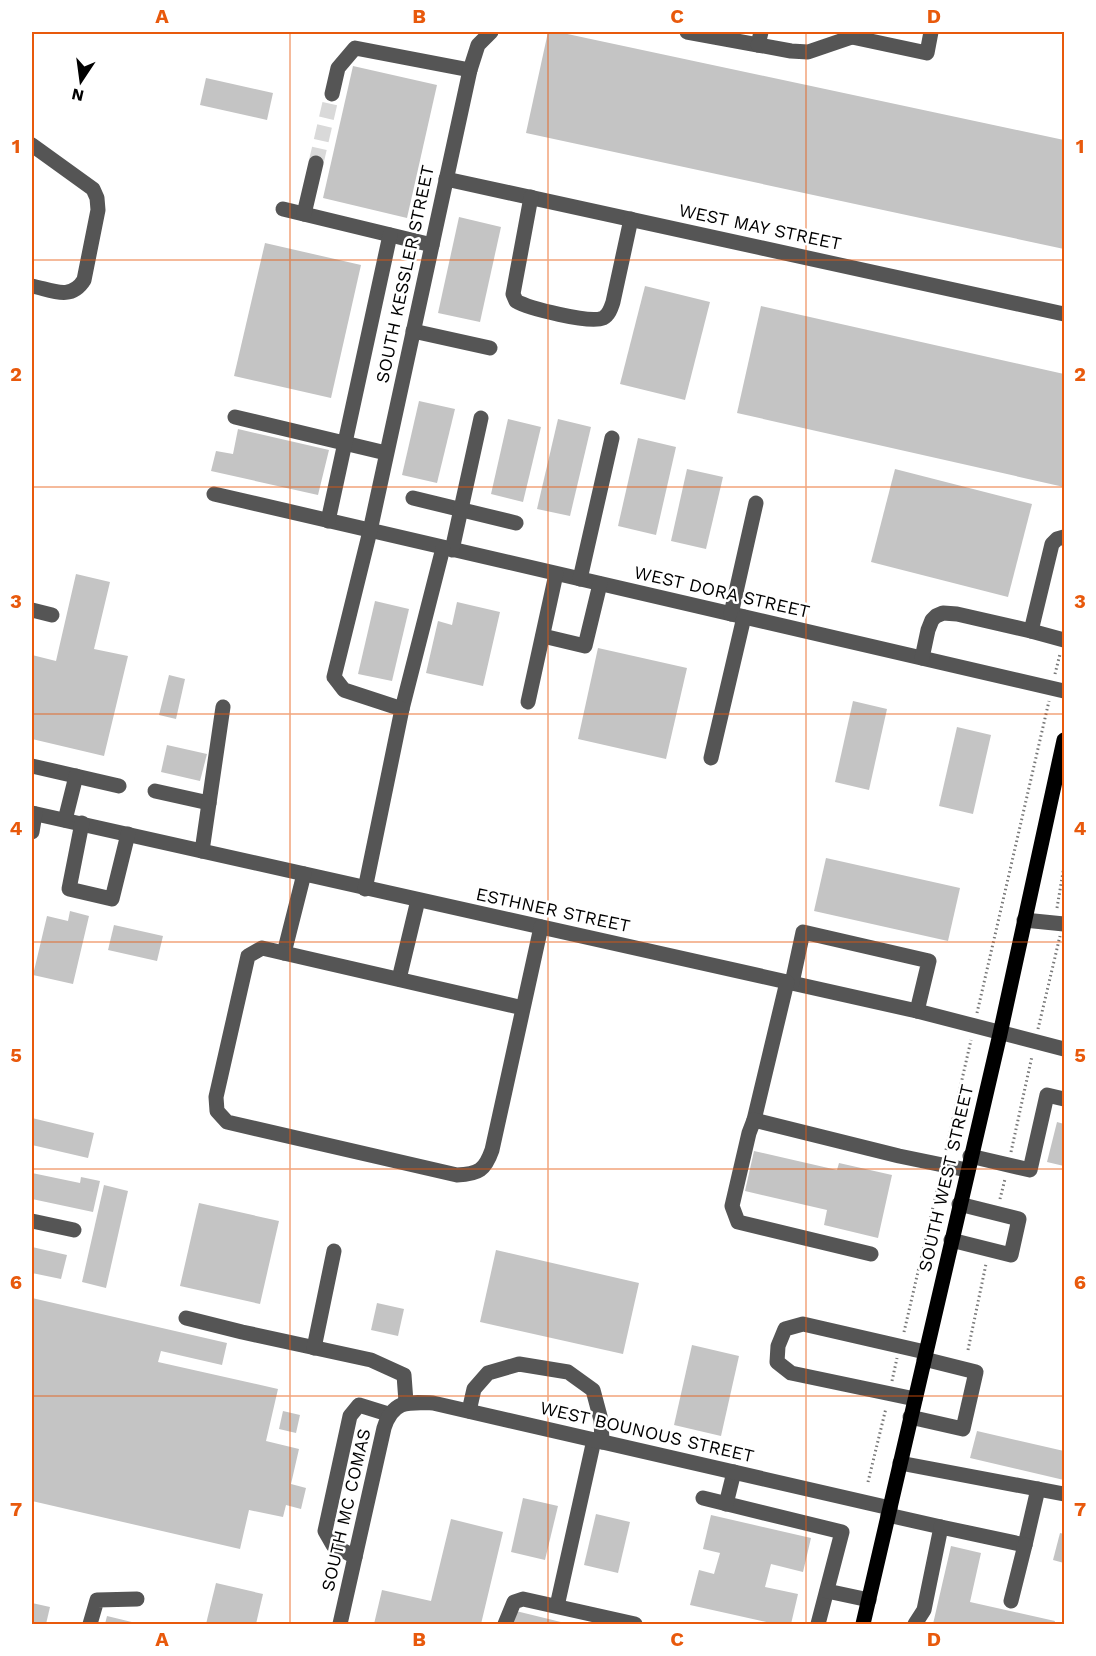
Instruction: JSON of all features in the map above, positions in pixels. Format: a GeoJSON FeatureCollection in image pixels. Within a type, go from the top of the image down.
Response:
{"type":"FeatureCollection","features":[{"type":"Feature","properties":{"kind":"main road","name":"SOUTH WEST STREET"},"geometry":{"type":"LineString","coordinates":[[863,1624],[968,1163],[1000,1034],[1065,740]]}},
{"type":"Feature","properties":{"kind":"street","name":"SOUTH KESSLER STREET"},"geometry":{"type":"LineString","coordinates":[[402,709],[344,690],[334,678],[370,531],[470,70],[478,45],[490,32]]}},
{"type":"Feature","properties":{"kind":"street"},"geometry":{"type":"LineString","coordinates":[[687,32],[760,38],[791,51],[808,51],[852,34],[927,52],[931,32]]}},
{"type":"Feature","properties":{"kind":"street"},"geometry":{"type":"LineString","coordinates":[[332,94],[338,68],[355,48],[470,70]]}},
{"type":"Feature","properties":{"kind":"street"},"geometry":{"type":"LineString","coordinates":[[32,145],[93,189],[97,198],[98,210],[84,280],[79,288],[65,293],[32,286]]}},
{"type":"Feature","properties":{"kind":"street"},"geometry":{"type":"LineString","coordinates":[[304,214],[316,163]]}},
{"type":"Feature","properties":{"kind":"street","name":"WEST MAY STREET"},"geometry":{"type":"LineString","coordinates":[[446,179],[1065,314]]}},
{"type":"Feature","properties":{"kind":"street"},"geometry":{"type":"LineString","coordinates":[[531,197],[513,294],[516,301],[538,309],[592,320],[603,318],[609,313],[631,219]]}},
{"type":"Feature","properties":{"kind":"street"},"geometry":{"type":"LineString","coordinates":[[283,209],[432,245]]}},
{"type":"Feature","properties":{"kind":"street"},"geometry":{"type":"LineString","coordinates":[[328,521],[390,235]]}},
{"type":"Feature","properties":{"kind":"street"},"geometry":{"type":"LineString","coordinates":[[413,331],[490,348]]}},
{"type":"Feature","properties":{"kind":"street"},"geometry":{"type":"LineString","coordinates":[[235,417],[386,453]]}},
{"type":"Feature","properties":{"kind":"street"},"geometry":{"type":"LineString","coordinates":[[365,889],[402,709],[461,510],[481,418]]}},
{"type":"Feature","properties":{"kind":"street"},"geometry":{"type":"LineString","coordinates":[[580,579],[612,438]]}},
{"type":"Feature","properties":{"kind":"street","name":"WEST DORA STREET"},"geometry":{"type":"LineString","coordinates":[[214,494],[1058,690]]}},
{"type":"Feature","properties":{"kind":"street"},"geometry":{"type":"LineString","coordinates":[[413,498],[516,523]]}},
{"type":"Feature","properties":{"kind":"street"},"geometry":{"type":"LineString","coordinates":[[711,758],[756,502]]}},
{"type":"Feature","properties":{"kind":"street"},"geometry":{"type":"LineString","coordinates":[[1031,631],[1052,544],[1057,539],[1065,537]]}},
{"type":"Feature","properties":{"kind":"street"},"geometry":{"type":"LineString","coordinates":[[528,702],[556,574]]}},
{"type":"Feature","properties":{"kind":"street"},"geometry":{"type":"LineString","coordinates":[[543,636],[585,646],[600,584]]}},
{"type":"Feature","properties":{"kind":"street"},"geometry":{"type":"LineString","coordinates":[[32,610],[52,615]]}},
{"type":"Feature","properties":{"kind":"street"},"geometry":{"type":"LineString","coordinates":[[922,658],[932,620],[936,615],[943,613],[957,614],[1064,639]]}},
{"type":"Feature","properties":{"kind":"street"},"geometry":{"type":"LineString","coordinates":[[202,851],[224,707]]}},
{"type":"Feature","properties":{"kind":"street"},"geometry":{"type":"LineString","coordinates":[[32,766],[119,786]]}},
{"type":"Feature","properties":{"kind":"street"},"geometry":{"type":"LineString","coordinates":[[65,820],[76,776]]}},
{"type":"Feature","properties":{"kind":"street"},"geometry":{"type":"LineString","coordinates":[[155,790],[209,803]]}},
{"type":"Feature","properties":{"kind":"street"},"geometry":{"type":"LineString","coordinates":[[32,832],[33,814]]}},
{"type":"Feature","properties":{"kind":"street","name":"ESTHNER STREET"},"geometry":{"type":"LineString","coordinates":[[33,814],[82,823],[365,889],[790,982],[917,1011],[1065,1049]]}},
{"type":"Feature","properties":{"kind":"street"},"geometry":{"type":"LineString","coordinates":[[82,823],[69,889],[112,899],[128,834]]}},
{"type":"Feature","properties":{"kind":"street"},"geometry":{"type":"LineString","coordinates":[[284,953],[304,874]]}},
{"type":"Feature","properties":{"kind":"street"},"geometry":{"type":"LineString","coordinates":[[399,979],[418,900]]}},
{"type":"Feature","properties":{"kind":"street"},"geometry":{"type":"LineString","coordinates":[[1024,920],[1064,924]]}},
{"type":"Feature","properties":{"kind":"street"},"geometry":{"type":"LineString","coordinates":[[523,1008],[262,948],[248,956],[216,1097],[217,1111],[227,1122],[457,1175],[473,1174],[487,1164],[492,1150],[541,927]]}},
{"type":"Feature","properties":{"kind":"street"},"geometry":{"type":"LineString","coordinates":[[871,1254],[738,1222],[732,1206],[748,1133],[754,1120],[803,932],[929,961],[917,1011]]}},
{"type":"Feature","properties":{"kind":"street"},"geometry":{"type":"LineString","coordinates":[[754,1120],[943,1166],[968,1163],[1008,1165],[1030,1170],[1047,1095],[1065,1099]]}},
{"type":"Feature","properties":{"kind":"street"},"geometry":{"type":"LineString","coordinates":[[951,1240],[1011,1255],[1019,1219],[959,1204]]}},
{"type":"Feature","properties":{"kind":"street"},"geometry":{"type":"LineString","coordinates":[[32,1221],[74,1230]]}},
{"type":"Feature","properties":{"kind":"street"},"geometry":{"type":"LineString","coordinates":[[314,1348],[334,1251]]}},
{"type":"Feature","properties":{"kind":"street"},"geometry":{"type":"LineString","coordinates":[[186,1318],[371,1360],[404,1375],[397,1408]]}},
{"type":"Feature","properties":{"kind":"street"},"geometry":{"type":"LineString","coordinates":[[910,1417],[963,1429],[976,1372],[900,1346],[802,1324],[785,1329],[778,1346],[777,1362],[791,1373],[915,1399]]}},
{"type":"Feature","properties":{"kind":"street"},"geometry":{"type":"LineString","coordinates":[[469,1411],[474,1389],[488,1373],[519,1364],[568,1372],[593,1390],[601,1419],[598,1441],[557,1606]]}},
{"type":"Feature","properties":{"kind":"street","name":"WEST BOUNOUS STREET"},"geometry":{"type":"LineString","coordinates":[[355,1557],[333,1545],[325,1531],[350,1416],[359,1405],[397,1408],[433,1403],[734,1472],[941,1527],[1025,1545]]}},
{"type":"Feature","properties":{"kind":"street","name":"SOUTH MC COMAS"},"geometry":{"type":"LineString","coordinates":[[340,1624],[355,1557],[397,1408]]}},
{"type":"Feature","properties":{"kind":"street"},"geometry":{"type":"LineString","coordinates":[[900,1463],[1065,1494]]}},
{"type":"Feature","properties":{"kind":"street"},"geometry":{"type":"LineString","coordinates":[[726,1504],[734,1472]]}},
{"type":"Feature","properties":{"kind":"street"},"geometry":{"type":"LineString","coordinates":[[1011,1601],[1038,1489]]}},
{"type":"Feature","properties":{"kind":"street"},"geometry":{"type":"LineString","coordinates":[[703,1498],[842,1532],[818,1624]]}},
{"type":"Feature","properties":{"kind":"street"},"geometry":{"type":"LineString","coordinates":[[915,1624],[924,1610],[941,1527]]}},
{"type":"Feature","properties":{"kind":"street"},"geometry":{"type":"LineString","coordinates":[[826,1591],[869,1600]]}},
{"type":"Feature","properties":{"kind":"street"},"geometry":{"type":"LineString","coordinates":[[90,1624],[98,1600],[137,1599]]}},
{"type":"Feature","properties":{"kind":"street"},"geometry":{"type":"LineString","coordinates":[[505,1624],[511,1606],[518,1600],[557,1606],[635,1624]]}},
{"type":"Feature","properties":{"kind":"path"},"geometry":{"type":"LineString","coordinates":[[868,1482],[974,1026],[1058,690],[1064,639]]}},
{"type":"Feature","properties":{"kind":"path"},"geometry":{"type":"LineString","coordinates":[[997,1213],[1064,924],[1064,919],[1056,907],[1065,866]]}},
{"type":"Feature","properties":{"kind":"path"},"geometry":{"type":"LineString","coordinates":[[968,1350],[989,1250]]}},
{"type":"Feature","properties":{"kind":"building"},"geometry":{"type":"Polygon","coordinates":[[[548,32],[558,32],[1064,140],[1064,249],[526,133],[548,32]]]}},
{"type":"Feature","properties":{"kind":"building"},"geometry":{"type":"Polygon","coordinates":[[[353,66],[437,85],[407,218],[323,198],[353,66]]]}},
{"type":"Feature","properties":{"kind":"building"},"geometry":{"type":"Polygon","coordinates":[[[206,78],[273,93],[267,120],[200,105],[206,78]]]}},
{"type":"Feature","properties":{"kind":"building"},"geometry":{"type":"Polygon","coordinates":[[[459,217],[501,227],[480,322],[438,313],[459,217]]]}},
{"type":"Feature","properties":{"kind":"building"},"geometry":{"type":"Polygon","coordinates":[[[265,243],[361,265],[331,398],[234,376],[265,243]]]}},
{"type":"Feature","properties":{"kind":"building"},"geometry":{"type":"Polygon","coordinates":[[[645,286],[710,302],[685,400],[620,384],[645,286]]]}},
{"type":"Feature","properties":{"kind":"building"},"geometry":{"type":"Polygon","coordinates":[[[761,306],[1064,374],[1064,487],[737,413],[761,306]]]}},
{"type":"Feature","properties":{"kind":"building"},"geometry":{"type":"Polygon","coordinates":[[[419,401],[455,409],[437,483],[402,475],[419,401]]]}},
{"type":"Feature","properties":{"kind":"building"},"geometry":{"type":"Polygon","coordinates":[[[508,419],[541,427],[523,502],[491,494],[508,419]]]}},
{"type":"Feature","properties":{"kind":"building"},"geometry":{"type":"Polygon","coordinates":[[[558,419],[591,427],[570,516],[537,509],[558,419]]]}},
{"type":"Feature","properties":{"kind":"building"},"geometry":{"type":"Polygon","coordinates":[[[238,429],[329,450],[318,495],[211,471],[216,451],[233,454],[238,429]]]}},
{"type":"Feature","properties":{"kind":"building"},"geometry":{"type":"Polygon","coordinates":[[[638,438],[676,447],[656,535],[618,526],[638,438]]]}},
{"type":"Feature","properties":{"kind":"building"},"geometry":{"type":"Polygon","coordinates":[[[687,469],[723,477],[706,549],[671,541],[687,469]]]}},
{"type":"Feature","properties":{"kind":"building"},"geometry":{"type":"Polygon","coordinates":[[[895,469],[1032,504],[1008,597],[871,562],[895,469]]]}},
{"type":"Feature","properties":{"kind":"building"},"geometry":{"type":"Polygon","coordinates":[[[76,574],[110,582],[94,649],[128,656],[104,756],[32,739],[32,655],[56,661],[76,574]]]}},
{"type":"Feature","properties":{"kind":"building"},"geometry":{"type":"Polygon","coordinates":[[[375,601],[409,609],[392,681],[358,674],[375,601]]]}},
{"type":"Feature","properties":{"kind":"building"},"geometry":{"type":"Polygon","coordinates":[[[457,602],[500,612],[483,686],[426,673],[438,621],[452,625],[457,602]]]}},
{"type":"Feature","properties":{"kind":"building"},"geometry":{"type":"Polygon","coordinates":[[[598,648],[687,668],[666,759],[578,739],[598,648]]]}},
{"type":"Feature","properties":{"kind":"building"},"geometry":{"type":"Polygon","coordinates":[[[169,675],[185,679],[176,719],[159,715],[169,675]]]}},
{"type":"Feature","properties":{"kind":"building"},"geometry":{"type":"Polygon","coordinates":[[[853,701],[887,709],[869,790],[835,782],[853,701]]]}},
{"type":"Feature","properties":{"kind":"building"},"geometry":{"type":"Polygon","coordinates":[[[957,727],[991,735],[973,814],[939,806],[957,727]]]}},
{"type":"Feature","properties":{"kind":"building"},"geometry":{"type":"Polygon","coordinates":[[[167,745],[207,754],[200,781],[161,772],[167,745]]]}},
{"type":"Feature","properties":{"kind":"building"},"geometry":{"type":"Polygon","coordinates":[[[826,858],[960,888],[948,941],[814,911],[826,858]]]}},
{"type":"Feature","properties":{"kind":"building"},"geometry":{"type":"Polygon","coordinates":[[[70,911],[89,916],[73,984],[33,975],[47,916],[68,921],[70,911]]]}},
{"type":"Feature","properties":{"kind":"building"},"geometry":{"type":"Polygon","coordinates":[[[114,925],[163,936],[157,961],[108,950],[114,925]]]}},
{"type":"Feature","properties":{"kind":"building"},"geometry":{"type":"Polygon","coordinates":[[[32,1118],[94,1133],[88,1158],[32,1145],[32,1118]]]}},
{"type":"Feature","properties":{"kind":"building"},"geometry":{"type":"Polygon","coordinates":[[[1057,1122],[1064,1124],[1064,1166],[1047,1162],[1057,1122]]]}},
{"type":"Feature","properties":{"kind":"building"},"geometry":{"type":"Polygon","coordinates":[[[754,1151],[837,1170],[839,1163],[892,1175],[878,1238],[824,1225],[827,1210],[745,1191],[754,1151]]]}},
{"type":"Feature","properties":{"kind":"building"},"geometry":{"type":"Polygon","coordinates":[[[32,1173],[80,1183],[81,1177],[100,1181],[93,1212],[32,1199],[32,1173]]]}},
{"type":"Feature","properties":{"kind":"building"},"geometry":{"type":"Polygon","coordinates":[[[104,1185],[128,1191],[106,1288],[82,1282],[104,1185]]]}},
{"type":"Feature","properties":{"kind":"building"},"geometry":{"type":"Polygon","coordinates":[[[199,1203],[279,1221],[260,1304],[180,1286],[199,1203]]]}},
{"type":"Feature","properties":{"kind":"building"},"geometry":{"type":"Polygon","coordinates":[[[32,1247],[67,1255],[61,1279],[32,1273],[32,1247]]]}},
{"type":"Feature","properties":{"kind":"building"},"geometry":{"type":"Polygon","coordinates":[[[496,1250],[639,1283],[623,1354],[480,1322],[496,1250]]]}},
{"type":"Feature","properties":{"kind":"building"},"geometry":{"type":"Polygon","coordinates":[[[32,1298],[227,1343],[222,1365],[161,1351],[158,1362],[278,1389],[266,1441],[299,1449],[291,1484],[306,1488],[301,1509],[286,1505],[283,1517],[249,1510],[240,1549],[32,1501],[32,1298]]]}},
{"type":"Feature","properties":{"kind":"building"},"geometry":{"type":"Polygon","coordinates":[[[377,1303],[404,1309],[398,1336],[371,1330],[377,1303]]]}},
{"type":"Feature","properties":{"kind":"building"},"geometry":{"type":"Polygon","coordinates":[[[692,1345],[739,1356],[721,1436],[674,1425],[692,1345]]]}},
{"type":"Feature","properties":{"kind":"building"},"geometry":{"type":"Polygon","coordinates":[[[283,1411],[300,1415],[296,1433],[279,1429],[283,1411]]]}},
{"type":"Feature","properties":{"kind":"building"},"geometry":{"type":"Polygon","coordinates":[[[977,1431],[1064,1451],[1064,1480],[970,1458],[977,1431]]]}},
{"type":"Feature","properties":{"kind":"building"},"geometry":{"type":"Polygon","coordinates":[[[523,1498],[558,1506],[545,1560],[511,1552],[523,1498]]]}},
{"type":"Feature","properties":{"kind":"building"},"geometry":{"type":"Polygon","coordinates":[[[596,1514],[630,1522],[618,1573],[584,1565],[596,1514]]]}},
{"type":"Feature","properties":{"kind":"building"},"geometry":{"type":"Polygon","coordinates":[[[711,1515],[811,1538],[803,1572],[771,1564],[765,1587],[798,1594],[791,1624],[775,1624],[690,1605],[699,1570],[714,1574],[720,1553],[703,1549],[711,1515]]]}},
{"type":"Feature","properties":{"kind":"building"},"geometry":{"type":"Polygon","coordinates":[[[451,1519],[503,1532],[481,1624],[374,1624],[382,1590],[431,1601],[451,1519]]]}},
{"type":"Feature","properties":{"kind":"building"},"geometry":{"type":"Polygon","coordinates":[[[1060,1533],[1064,1534],[1064,1563],[1053,1560],[1060,1533]]]}},
{"type":"Feature","properties":{"kind":"building"},"geometry":{"type":"Polygon","coordinates":[[[951,1546],[981,1553],[970,1602],[1055,1621],[1054,1624],[933,1624],[951,1546]]]}},
{"type":"Feature","properties":{"kind":"building"},"geometry":{"type":"Polygon","coordinates":[[[216,1583],[263,1594],[256,1624],[206,1624],[216,1583]]]}},
{"type":"Feature","properties":{"kind":"building"},"geometry":{"type":"Polygon","coordinates":[[[32,1603],[50,1607],[46,1624],[32,1624],[32,1603]]]}},
{"type":"Feature","properties":{"kind":"building"},"geometry":{"type":"Polygon","coordinates":[[[516,1611],[569,1624],[513,1624],[516,1611]]]}},
{"type":"Feature","properties":{"kind":"building"},"geometry":{"type":"Polygon","coordinates":[[[107,1616],[140,1624],[105,1624],[107,1616]]]}},
{"type":"Feature","properties":{"kind":"tunnel"},"geometry":{"type":"LineString","coordinates":[[316,163],[332,94]]}}]}
